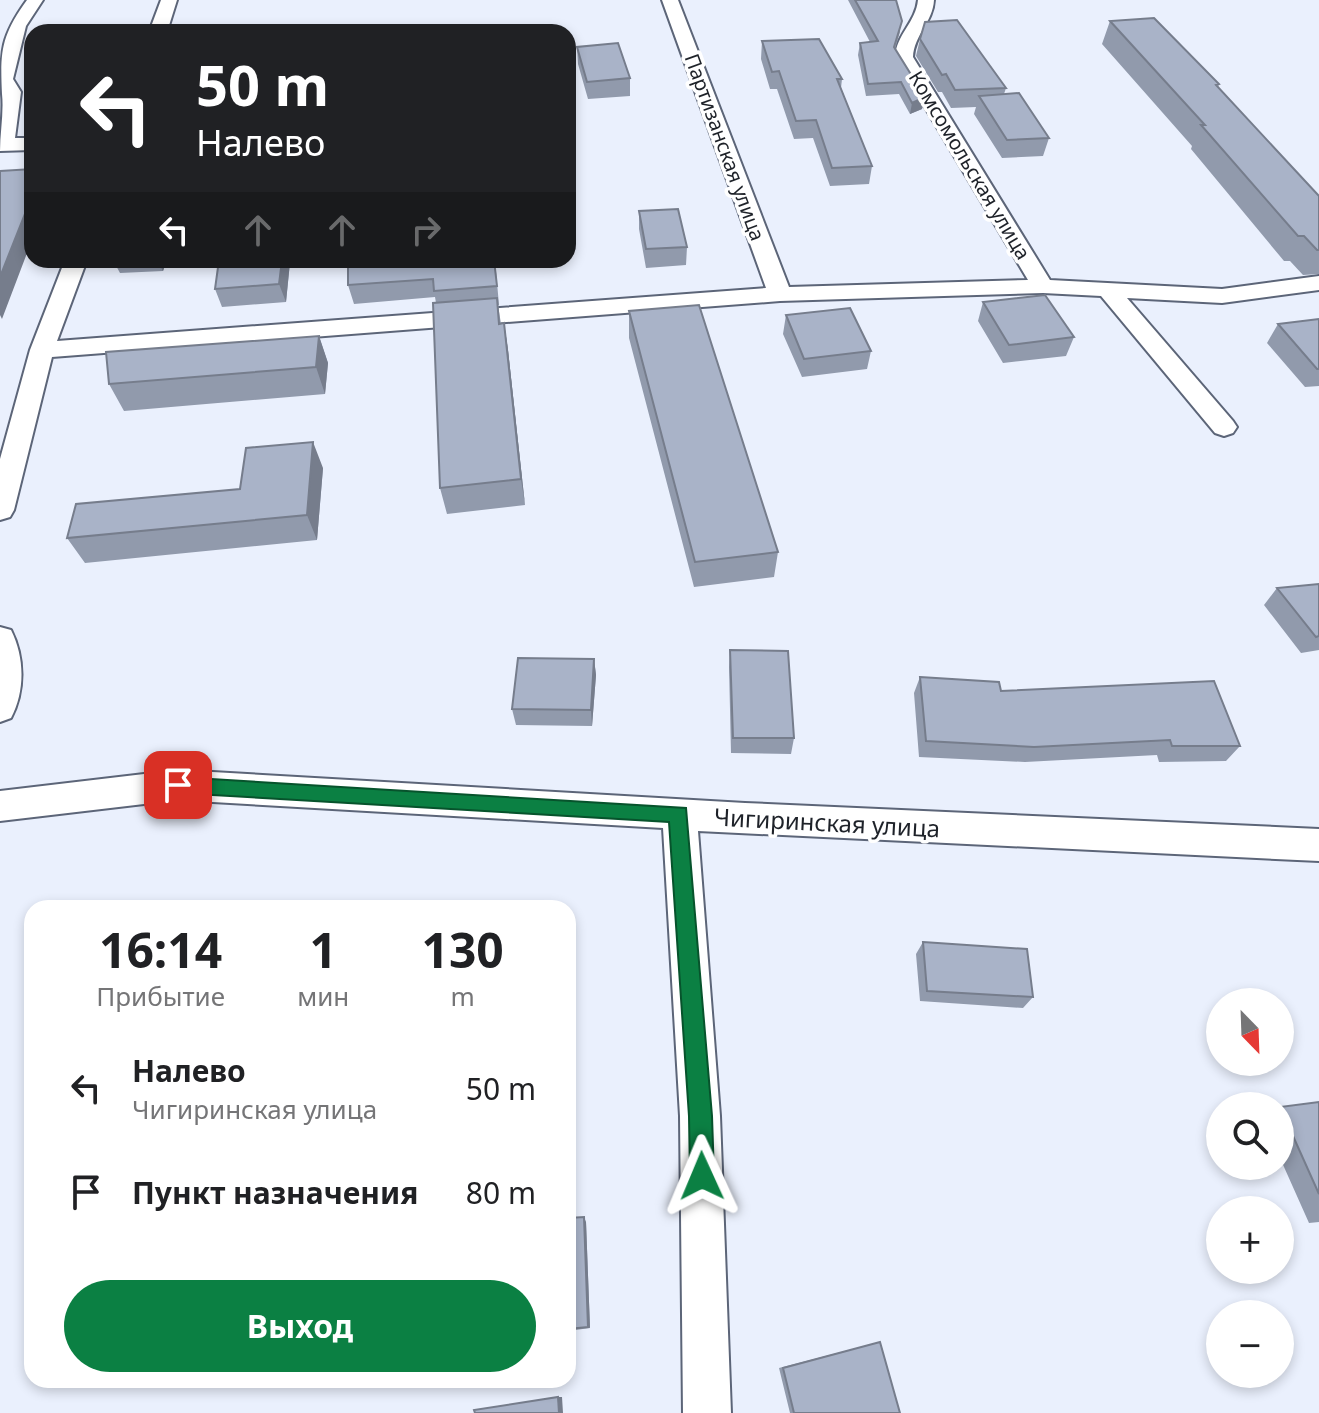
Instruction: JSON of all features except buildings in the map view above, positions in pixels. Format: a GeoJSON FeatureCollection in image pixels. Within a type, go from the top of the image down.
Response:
{"type":"FeatureCollection","features":[{"type":"Feature","properties":{"kind":"street"},"geometry":{"type":"LineString","coordinates":[[24,144],[2,144],[12,92],[4,79],[17,26],[35,0]]}},
{"type":"Feature","properties":{"kind":"street"},"geometry":{"type":"LineString","coordinates":[[161,24],[169,0]]}},
{"type":"Feature","properties":{"kind":"street","name":"Партизанская улица"},"geometry":{"type":"LineString","coordinates":[[670,0],[780,294]]}},
{"type":"Feature","properties":{"kind":"street","name":"Комсомольская улица"},"geometry":{"type":"LineString","coordinates":[[926,0],[923,19],[906,42],[904,57],[1043,286]]}},
{"type":"Feature","properties":{"kind":"street"},"geometry":{"type":"LineString","coordinates":[[12,92],[24,91]]}},
{"type":"Feature","properties":{"kind":"street"},"geometry":{"type":"LineString","coordinates":[[0,510],[42,350],[73,268]]}},
{"type":"Feature","properties":{"kind":"street"},"geometry":{"type":"LineString","coordinates":[[42,350],[780,294],[1043,286],[1222,296],[1319,283]]}},
{"type":"Feature","properties":{"kind":"street"},"geometry":{"type":"LineString","coordinates":[[1109,291],[1224,427]]}},
{"type":"Feature","properties":{"kind":"street"},"geometry":{"type":"LineString","coordinates":[[0,639],[5,658],[5,698],[0,709]]}},
{"type":"Feature","properties":{"kind":"street","name":"Чигиринская улица"},"geometry":{"type":"LineString","coordinates":[[0,806],[178,785],[679,814],[1319,845]]}},
{"type":"Feature","properties":{"kind":"street"},"geometry":{"type":"LineString","coordinates":[[679,814],[700,1116],[707,1413]]}},
{"type":"Feature","properties":{"kind":"route"},"geometry":{"type":"LineString","coordinates":[[178,785],[679,814],[702,1176]]}}]}
